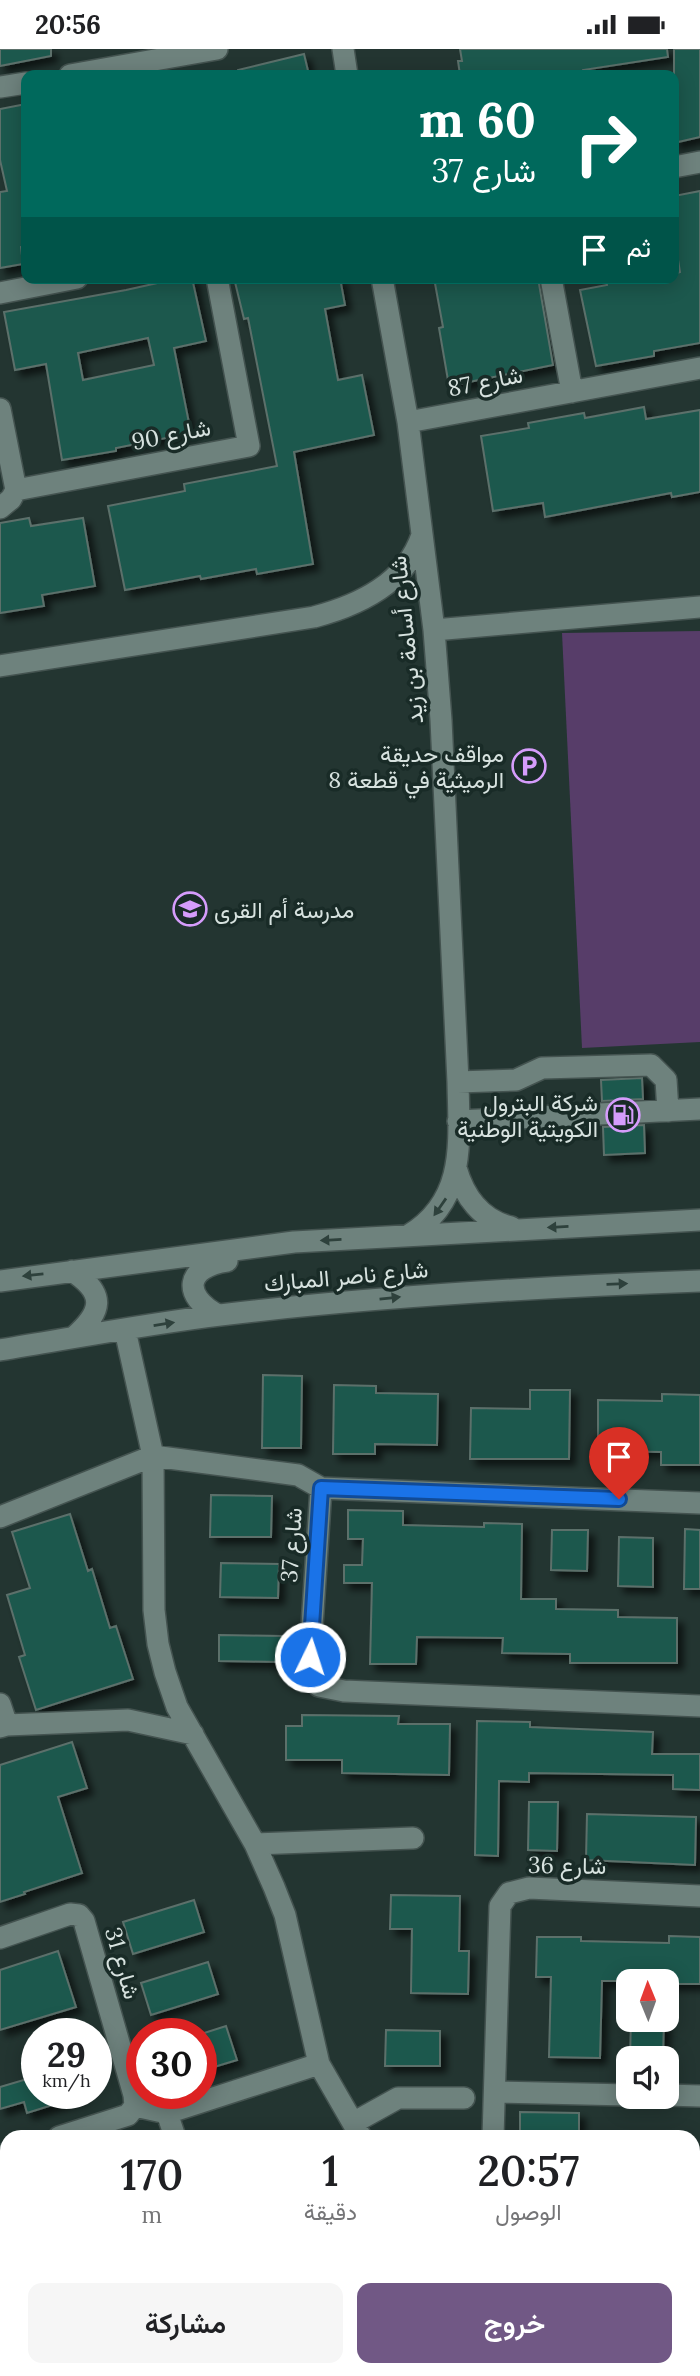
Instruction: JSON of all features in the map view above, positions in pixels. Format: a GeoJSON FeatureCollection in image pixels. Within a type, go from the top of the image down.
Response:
{"type":"FeatureCollection","features":[{"type":"Feature","properties":{"kind":"street"},"geometry":{"type":"LineString","coordinates":[[94,70],[172,54],[217,49]]}},
{"type":"Feature","properties":{"kind":"street"},"geometry":{"type":"LineString","coordinates":[[343,49],[346,70]]}},
{"type":"Feature","properties":{"kind":"street"},"geometry":{"type":"LineString","coordinates":[[0,87],[21,84]]}},
{"type":"Feature","properties":{"kind":"street"},"geometry":{"type":"LineString","coordinates":[[679,166],[700,162]]}},
{"type":"Feature","properties":{"kind":"street"},"geometry":{"type":"LineString","coordinates":[[0,293],[46,284]]}},
{"type":"Feature","properties":{"kind":"street","name":"شارع 90"},"geometry":{"type":"LineString","coordinates":[[16,490],[249,446],[218,284]]}},
{"type":"Feature","properties":{"kind":"street","name":"شارع أسامة بن زيد"},"geometry":{"type":"LineString","coordinates":[[383,284],[408,422],[434,630],[458,1082],[456,1168],[450,1192],[429,1221],[409,1235]]}},
{"type":"Feature","properties":{"kind":"street"},"geometry":{"type":"LineString","coordinates":[[552,284],[572,391]]}},
{"type":"Feature","properties":{"kind":"street","name":"شارع 87"},"geometry":{"type":"LineString","coordinates":[[408,422],[700,368]]}},
{"type":"Feature","properties":{"kind":"street"},"geometry":{"type":"LineString","coordinates":[[0,409],[16,490],[11,499],[0,508]]}},
{"type":"Feature","properties":{"kind":"street"},"geometry":{"type":"LineString","coordinates":[[0,666],[334,612],[369,597],[401,572],[416,554],[422,534]]}},
{"type":"Feature","properties":{"kind":"street"},"geometry":{"type":"LineString","coordinates":[[434,630],[700,607]]}},
{"type":"Feature","properties":{"kind":"street"},"geometry":{"type":"LineString","coordinates":[[458,1082],[516,1080],[542,1068],[651,1065],[666,1080],[668,1111]]}},
{"type":"Feature","properties":{"kind":"street"},"geometry":{"type":"LineString","coordinates":[[458,1121],[700,1109]]}},
{"type":"Feature","properties":{"kind":"street","name":"شارع أسامة بن زيد"},"geometry":{"type":"LineString","coordinates":[[456,1168],[465,1193],[482,1213],[494,1221],[519,1229]]}},
{"type":"Feature","properties":{"kind":"street","name":"شارع ناصر المبارك"},"geometry":{"type":"LineString","coordinates":[[0,1281],[294,1242],[700,1220]]}},
{"type":"Feature","properties":{"kind":"street"},"geometry":{"type":"LineString","coordinates":[[218,1315],[204,1307],[195,1295],[194,1279],[199,1270],[211,1263],[280,1254],[294,1242]]}},
{"type":"Feature","properties":{"kind":"street"},"geometry":{"type":"LineString","coordinates":[[72,1272],[92,1287],[97,1303],[89,1324],[74,1337]]}},
{"type":"Feature","properties":{"kind":"street","name":"شارع ناصر المبارك"},"geometry":{"type":"LineString","coordinates":[[0,1350],[218,1315],[406,1296],[700,1281]]}},
{"type":"Feature","properties":{"kind":"street"},"geometry":{"type":"LineString","coordinates":[[125,1330],[153,1456],[155,1627],[165,1672],[177,1707],[255,1844],[285,1915],[319,2064],[357,2130],[398,2098],[464,2098]]}},
{"type":"Feature","properties":{"kind":"street"},"geometry":{"type":"LineString","coordinates":[[0,1517],[153,1456],[298,1475],[321,1488]]}},
{"type":"Feature","properties":{"kind":"street","name":"شارع 37"},"geometry":{"type":"LineString","coordinates":[[700,1503],[321,1488],[310,1657],[319,1686],[344,1691],[700,1706]]}},
{"type":"Feature","properties":{"kind":"street"},"geometry":{"type":"LineString","coordinates":[[0,1704],[3,1726],[128,1720],[193,1734]]}},
{"type":"Feature","properties":{"kind":"street"},"geometry":{"type":"LineString","coordinates":[[255,1844],[413,1839]]}},
{"type":"Feature","properties":{"kind":"street","name":"شارع 36"},"geometry":{"type":"LineString","coordinates":[[493,2130],[496,2092],[500,1906],[509,1893],[529,1888],[700,1896]]}},
{"type":"Feature","properties":{"kind":"street","name":"شارع 31"},"geometry":{"type":"LineString","coordinates":[[0,1938],[70,1914],[79,1915],[84,1921],[126,2067]]}},
{"type":"Feature","properties":{"kind":"street"},"geometry":{"type":"LineString","coordinates":[[149,2109],[167,2113],[319,2064]]}},
{"type":"Feature","properties":{"kind":"street"},"geometry":{"type":"LineString","coordinates":[[496,2092],[616,2095]]}},
{"type":"Feature","properties":{"kind":"street"},"geometry":{"type":"LineString","coordinates":[[679,2095],[700,2096]]}},
{"type":"Feature","properties":{"kind":"street"},"geometry":{"type":"LineString","coordinates":[[81,2130],[128,2115],[133,2109]]}},
{"type":"Feature","properties":{"kind":"street"},"geometry":{"type":"LineString","coordinates":[[167,2113],[173,2130]]}},
{"type":"Feature","properties":{"kind":"shaded area"},"geometry":{"type":"Polygon","coordinates":[[[700,631],[700,1042],[582,1048],[562,633],[700,631]]]}},
{"type":"Feature","properties":{"kind":"building"},"geometry":{"type":"Polygon","coordinates":[[[0,49],[51,49],[51,56],[0,66],[0,49]]]}},
{"type":"Feature","properties":{"kind":"building"},"geometry":{"type":"Polygon","coordinates":[[[460,49],[667,49],[668,57],[583,70],[459,70],[458,61],[462,61],[460,49]]]}},
{"type":"Feature","properties":{"kind":"building"},"geometry":{"type":"Polygon","coordinates":[[[674,49],[700,49],[700,137],[679,142],[679,70],[674,70],[674,49]]]}},
{"type":"Feature","properties":{"kind":"building"},"geometry":{"type":"Polygon","coordinates":[[[304,54],[308,70],[238,70],[304,54]]]}},
{"type":"Feature","properties":{"kind":"building"},"geometry":{"type":"Polygon","coordinates":[[[21,105],[21,264],[0,268],[0,192],[7,191],[0,160],[0,109],[21,105]]]}},
{"type":"Feature","properties":{"kind":"building"},"geometry":{"type":"Polygon","coordinates":[[[700,191],[700,343],[654,351],[654,356],[596,366],[580,290],[607,284],[679,284],[679,195],[700,191]]]}},
{"type":"Feature","properties":{"kind":"building"},"geometry":{"type":"Polygon","coordinates":[[[153,284],[193,284],[206,341],[174,348],[191,433],[116,448],[116,451],[62,460],[46,364],[15,370],[4,312],[153,284]],[[148,338],[78,353],[83,380],[154,365],[148,338]]]}},
{"type":"Feature","properties":{"kind":"building"},"geometry":{"type":"Polygon","coordinates":[[[235,284],[341,284],[345,305],[325,309],[338,380],[362,375],[374,435],[294,452],[313,564],[257,574],[256,569],[201,579],[200,576],[125,590],[108,506],[185,491],[184,484],[277,466],[248,318],[244,319],[235,284]]]}},
{"type":"Feature","properties":{"kind":"building"},"geometry":{"type":"Polygon","coordinates":[[[435,284],[539,284],[553,365],[449,386],[439,328],[443,327],[435,284]]]}},
{"type":"Feature","properties":{"kind":"building"},"geometry":{"type":"Polygon","coordinates":[[[644,407],[646,419],[700,410],[700,492],[672,497],[671,493],[545,517],[543,503],[493,511],[481,436],[529,428],[528,423],[584,413],[585,418],[644,407]]]}},
{"type":"Feature","properties":{"kind":"building"},"geometry":{"type":"Polygon","coordinates":[[[29,518],[31,526],[83,518],[95,586],[42,595],[44,606],[0,613],[0,523],[29,518]]]}},
{"type":"Feature","properties":{"kind":"building"},"geometry":{"type":"Polygon","coordinates":[[[642,1078],[643,1099],[602,1101],[601,1080],[642,1078]]]}},
{"type":"Feature","properties":{"kind":"building"},"geometry":{"type":"Polygon","coordinates":[[[644,1125],[645,1153],[604,1155],[603,1127],[644,1125]]]}},
{"type":"Feature","properties":{"kind":"building"},"geometry":{"type":"Polygon","coordinates":[[[263,1375],[302,1376],[301,1448],[262,1448],[263,1375]]]}},
{"type":"Feature","properties":{"kind":"building"},"geometry":{"type":"Polygon","coordinates":[[[334,1385],[376,1386],[376,1393],[438,1394],[437,1445],[375,1444],[375,1454],[333,1454],[334,1385]]]}},
{"type":"Feature","properties":{"kind":"building"},"geometry":{"type":"Polygon","coordinates":[[[530,1390],[570,1390],[569,1459],[470,1459],[471,1408],[530,1409],[530,1390]]]}},
{"type":"Feature","properties":{"kind":"building"},"geometry":{"type":"Polygon","coordinates":[[[662,1394],[700,1395],[700,1465],[661,1465],[661,1452],[598,1451],[598,1400],[662,1401],[662,1394]]]}},
{"type":"Feature","properties":{"kind":"building"},"geometry":{"type":"Polygon","coordinates":[[[211,1495],[272,1496],[271,1537],[210,1537],[211,1495]]]}},
{"type":"Feature","properties":{"kind":"building"},"geometry":{"type":"Polygon","coordinates":[[[348,1510],[403,1511],[403,1525],[484,1527],[484,1523],[522,1524],[521,1599],[556,1599],[556,1609],[618,1610],[618,1617],[677,1618],[677,1663],[570,1663],[570,1654],[502,1653],[503,1638],[417,1637],[416,1664],[370,1664],[372,1583],[344,1583],[344,1565],[362,1565],[363,1539],[348,1539],[348,1510]]]}},
{"type":"Feature","properties":{"kind":"building"},"geometry":{"type":"Polygon","coordinates":[[[70,1514],[88,1571],[92,1569],[110,1628],[116,1626],[133,1679],[36,1710],[19,1657],[25,1655],[7,1595],[30,1588],[12,1532],[70,1514]]]}},
{"type":"Feature","properties":{"kind":"building"},"geometry":{"type":"Polygon","coordinates":[[[685,1529],[700,1530],[700,1589],[684,1589],[685,1529]]]}},
{"type":"Feature","properties":{"kind":"building"},"geometry":{"type":"Polygon","coordinates":[[[552,1530],[588,1530],[587,1571],[551,1570],[552,1530]]]}},
{"type":"Feature","properties":{"kind":"building"},"geometry":{"type":"Polygon","coordinates":[[[619,1537],[653,1538],[653,1587],[618,1586],[619,1537]]]}},
{"type":"Feature","properties":{"kind":"building"},"geometry":{"type":"Polygon","coordinates":[[[221,1563],[279,1564],[278,1598],[220,1597],[221,1563]]]}},
{"type":"Feature","properties":{"kind":"building"},"geometry":{"type":"Polygon","coordinates":[[[219,1635],[283,1636],[282,1662],[219,1661],[219,1635]]]}},
{"type":"Feature","properties":{"kind":"building"},"geometry":{"type":"Polygon","coordinates":[[[302,1715],[399,1716],[398,1724],[450,1724],[449,1775],[342,1773],[342,1760],[286,1760],[286,1726],[302,1726],[302,1715]]]}},
{"type":"Feature","properties":{"kind":"building"},"geometry":{"type":"Polygon","coordinates":[[[477,1721],[530,1722],[530,1727],[653,1732],[652,1754],[700,1754],[700,1790],[673,1789],[673,1775],[529,1773],[529,1782],[499,1781],[498,1856],[475,1855],[477,1721]]]}},
{"type":"Feature","properties":{"kind":"building"},"geometry":{"type":"Polygon","coordinates":[[[72,1742],[87,1788],[58,1797],[82,1873],[0,1902],[0,1765],[72,1742]]]}},
{"type":"Feature","properties":{"kind":"building"},"geometry":{"type":"Polygon","coordinates":[[[529,1802],[558,1802],[557,1851],[528,1850],[529,1802]]]}},
{"type":"Feature","properties":{"kind":"building"},"geometry":{"type":"Polygon","coordinates":[[[587,1814],[696,1817],[695,1865],[586,1860],[587,1814]]]}},
{"type":"Feature","properties":{"kind":"building"},"geometry":{"type":"Polygon","coordinates":[[[391,1895],[460,1896],[459,1951],[469,1951],[468,1994],[411,1993],[412,1929],[390,1929],[391,1895]]]}},
{"type":"Feature","properties":{"kind":"building"},"geometry":{"type":"Polygon","coordinates":[[[194,1900],[204,1932],[133,1954],[123,1922],[194,1900]]]}},
{"type":"Feature","properties":{"kind":"building"},"geometry":{"type":"Polygon","coordinates":[[[669,1936],[700,1937],[700,1984],[679,1984],[679,1969],[616,1969],[616,1981],[602,1981],[600,2058],[549,2057],[551,1977],[536,1977],[537,1937],[669,1943],[669,1936]]]}},
{"type":"Feature","properties":{"kind":"building"},"geometry":{"type":"Polygon","coordinates":[[[58,1951],[76,2007],[40,2018],[21,2018],[21,2024],[0,2030],[0,1970],[58,1951]]]}},
{"type":"Feature","properties":{"kind":"building"},"geometry":{"type":"Polygon","coordinates":[[[208,1962],[218,1994],[151,2015],[141,1983],[208,1962]]]}},
{"type":"Feature","properties":{"kind":"building"},"geometry":{"type":"Polygon","coordinates":[[[226,2026],[237,2060],[217,2066],[217,2029],[226,2026]]]}},
{"type":"Feature","properties":{"kind":"building"},"geometry":{"type":"Polygon","coordinates":[[[386,2030],[440,2031],[440,2066],[385,2066],[386,2030]]]}},
{"type":"Feature","properties":{"kind":"building"},"geometry":{"type":"Polygon","coordinates":[[[631,2032],[664,2032],[663,2046],[630,2046],[631,2032]]]}},
{"type":"Feature","properties":{"kind":"building"},"geometry":{"type":"Polygon","coordinates":[[[21,2081],[21,2103],[0,2109],[0,2087],[21,2081]]]}},
{"type":"Feature","properties":{"kind":"building"},"geometry":{"type":"Polygon","coordinates":[[[520,2112],[579,2113],[579,2130],[520,2130],[520,2112]]]}},
{"type":"Feature","properties":{"kind":"place","name":"مواقف حديقة الرميثية في قطعة 8"},"geometry":{"type":"Point","coordinates":[529,766]}},
{"type":"Feature","properties":{"kind":"place","name":"مدرسة أم القرى"},"geometry":{"type":"Point","coordinates":[190,909]}},
{"type":"Feature","properties":{"kind":"place","name":"شركة البترول الكويتية الوطنية"},"geometry":{"type":"Point","coordinates":[623,1115]}},
{"type":"Feature","properties":{"kind":"route"},"geometry":{"type":"LineString","coordinates":[[310,1657],[321,1488],[619,1499]]}}]}
